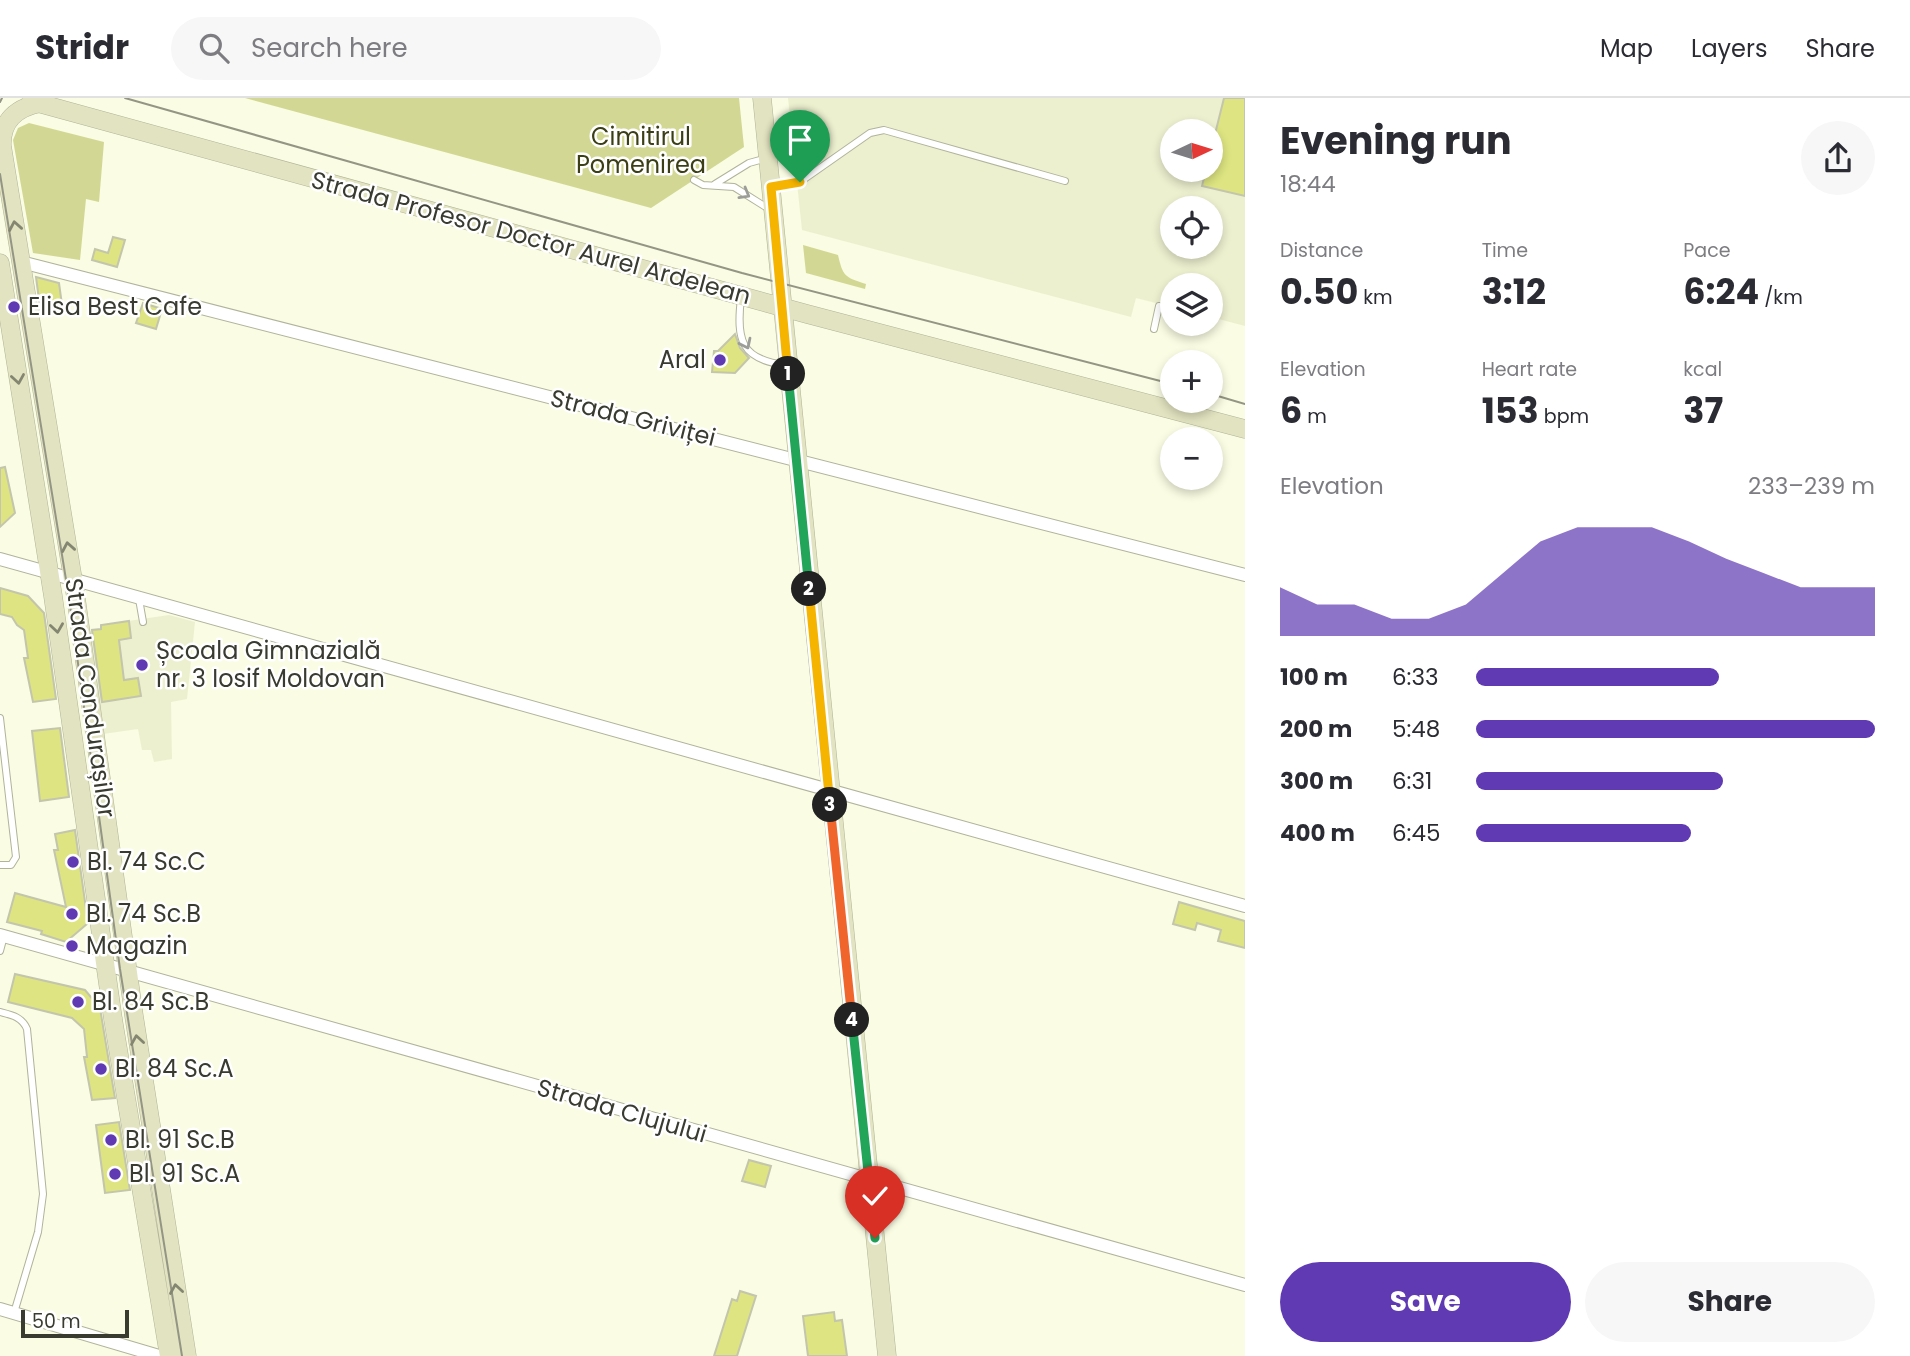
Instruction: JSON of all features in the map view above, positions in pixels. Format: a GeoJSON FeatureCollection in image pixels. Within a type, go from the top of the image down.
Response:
{"type":"FeatureCollection","features":[{"type":"Feature","properties":{"kind":"main road","name":"Strada Profesor Doctor Aurel Ardelean"},"geometry":{"type":"LineString","coordinates":[[20,98],[741,296],[1245,429]]}},
{"type":"Feature","properties":{"kind":"main road"},"geometry":{"type":"LineString","coordinates":[[762,98],[887,1356]]}},
{"type":"Feature","properties":{"kind":"main road","name":"Strada Condurașilor"},"geometry":{"type":"LineString","coordinates":[[40,103],[14,113],[6,124],[2,139],[74,581],[128,971],[187,1356]]}},
{"type":"Feature","properties":{"kind":"main road","name":"Strada Condurașilor"},"geometry":{"type":"LineString","coordinates":[[0,263],[106,965],[169,1356]]}},
{"type":"Feature","properties":{"kind":"street","name":"Strada Griviței"},"geometry":{"type":"LineString","coordinates":[[21,262],[1245,575]]}},
{"type":"Feature","properties":{"kind":"street"},"geometry":{"type":"LineString","coordinates":[[0,559],[1245,906]]}},
{"type":"Feature","properties":{"kind":"street","name":"Strada Clujului"},"geometry":{"type":"LineString","coordinates":[[2,936],[1245,1285]]}},
{"type":"Feature","properties":{"kind":"street"},"geometry":{"type":"LineString","coordinates":[[0,1309],[159,1356]]}},
{"type":"Feature","properties":{"kind":"lane"},"geometry":{"type":"LineString","coordinates":[[771,187],[800,182],[870,133],[884,130],[1065,181]]}},
{"type":"Feature","properties":{"kind":"lane"},"geometry":{"type":"LineString","coordinates":[[713,185],[749,163],[768,158]]}},
{"type":"Feature","properties":{"kind":"lane"},"geometry":{"type":"LineString","coordinates":[[694,180],[740,190],[774,213]]}},
{"type":"Feature","properties":{"kind":"lane"},"geometry":{"type":"LineString","coordinates":[[741,296],[738,318],[745,348],[764,363],[787,365]]}},
{"type":"Feature","properties":{"kind":"lane"},"geometry":{"type":"LineString","coordinates":[[1154,329],[1159,306]]}},
{"type":"Feature","properties":{"kind":"lane"},"geometry":{"type":"LineString","coordinates":[[139,599],[143,622]]}},
{"type":"Feature","properties":{"kind":"lane"},"geometry":{"type":"LineString","coordinates":[[0,718],[16,858],[11,865],[0,864]]}},
{"type":"Feature","properties":{"kind":"lane"},"geometry":{"type":"LineString","coordinates":[[0,951],[2,936]]}},
{"type":"Feature","properties":{"kind":"lane"},"geometry":{"type":"LineString","coordinates":[[0,1012],[24,1021],[27,1029],[43,1194],[38,1232],[15,1313]]}},
{"type":"Feature","properties":{"kind":"shaded area"},"geometry":{"type":"Polygon","coordinates":[[[788,98],[1245,98],[1245,326],[1223,320],[1223,273],[1160,273],[1160,304],[1136,298],[1131,317],[802,230],[788,98]]]}},
{"type":"Feature","properties":{"kind":"shaded area","name":"Școala Gimnazială nr. 3 Iosif Moldovan"},"geometry":{"type":"Polygon","coordinates":[[[169,615],[195,622],[187,699],[171,702],[172,759],[154,762],[151,750],[142,750],[138,729],[103,734],[88,631],[101,629],[101,625],[169,615]]]}},
{"type":"Feature","properties":{"kind":"green space","name":"Cimitirul Pomenirea"},"geometry":{"type":"Polygon","coordinates":[[[245,98],[739,98],[744,147],[651,208],[245,98]]]}},
{"type":"Feature","properties":{"kind":"green space"},"geometry":{"type":"Polygon","coordinates":[[[29,123],[104,142],[99,202],[86,199],[80,260],[33,253],[13,140],[18,128],[29,123]]]}},
{"type":"Feature","properties":{"kind":"green space"},"geometry":{"type":"Polygon","coordinates":[[[803,245],[838,255],[846,275],[866,284],[865,289],[806,273],[803,245]]]}},
{"type":"Feature","properties":{"kind":"building"},"geometry":{"type":"Polygon","coordinates":[[[1224,98],[1245,98],[1245,196],[1202,186],[1203,182],[1223,182],[1223,119],[1219,119],[1224,98]]]}},
{"type":"Feature","properties":{"kind":"building"},"geometry":{"type":"Polygon","coordinates":[[[113,237],[125,240],[117,267],[92,260],[95,249],[108,253],[113,237]]]}},
{"type":"Feature","properties":{"kind":"building"},"geometry":{"type":"Polygon","coordinates":[[[36,277],[59,283],[63,312],[41,315],[36,277]]]}},
{"type":"Feature","properties":{"kind":"building"},"geometry":{"type":"Polygon","coordinates":[[[143,303],[162,309],[156,329],[136,323],[143,303]]]}},
{"type":"Feature","properties":{"kind":"building"},"geometry":{"type":"Polygon","coordinates":[[[735,334],[740,348],[749,358],[735,373],[712,372],[714,351],[718,351],[735,334]]]}},
{"type":"Feature","properties":{"kind":"building"},"geometry":{"type":"Polygon","coordinates":[[[5,467],[15,513],[0,527],[0,468],[5,467]]]}},
{"type":"Feature","properties":{"kind":"building"},"geometry":{"type":"Polygon","coordinates":[[[0,588],[28,596],[44,613],[56,699],[33,702],[24,658],[28,658],[24,630],[12,617],[0,614],[0,588]]]}},
{"type":"Feature","properties":{"kind":"building"},"geometry":{"type":"Polygon","coordinates":[[[129,621],[131,638],[119,640],[124,680],[138,678],[141,696],[102,702],[92,630],[101,629],[101,625],[129,621]]]}},
{"type":"Feature","properties":{"kind":"building"},"geometry":{"type":"Polygon","coordinates":[[[60,728],[69,797],[40,801],[32,731],[60,728]]]}},
{"type":"Feature","properties":{"kind":"building"},"geometry":{"type":"Polygon","coordinates":[[[75,830],[88,923],[66,942],[41,934],[42,931],[7,922],[15,893],[66,907],[54,850],[58,850],[55,834],[75,830]]]}},
{"type":"Feature","properties":{"kind":"building"},"geometry":{"type":"Polygon","coordinates":[[[1179,902],[1245,921],[1245,948],[1218,941],[1221,930],[1197,923],[1195,930],[1173,924],[1179,902]]]}},
{"type":"Feature","properties":{"kind":"building"},"geometry":{"type":"Polygon","coordinates":[[[15,974],[85,990],[100,1008],[115,1098],[92,1100],[84,1057],[87,1057],[84,1029],[72,1018],[8,1002],[15,974]]]}},
{"type":"Feature","properties":{"kind":"building"},"geometry":{"type":"Polygon","coordinates":[[[119,1122],[130,1190],[105,1193],[96,1125],[119,1122]]]}},
{"type":"Feature","properties":{"kind":"building"},"geometry":{"type":"Polygon","coordinates":[[[749,1160],[771,1166],[765,1187],[742,1181],[749,1160]]]}},
{"type":"Feature","properties":{"kind":"building"},"geometry":{"type":"Polygon","coordinates":[[[740,1291],[756,1296],[737,1356],[714,1356],[732,1299],[737,1301],[740,1291]]]}},
{"type":"Feature","properties":{"kind":"building"},"geometry":{"type":"Polygon","coordinates":[[[834,1312],[835,1321],[842,1320],[847,1356],[808,1356],[803,1316],[834,1312]]]}},
{"type":"Feature","properties":{"kind":"tram line"},"geometry":{"type":"LineString","coordinates":[[0,102],[2,98]]}},
{"type":"Feature","properties":{"kind":"tram line"},"geometry":{"type":"LineString","coordinates":[[125,98],[742,273],[1160,381]]}},
{"type":"Feature","properties":{"kind":"tram line"},"geometry":{"type":"LineString","coordinates":[[0,174],[69,598],[120,969],[182,1356]]}},
{"type":"Feature","properties":{"kind":"tram line"},"geometry":{"type":"LineString","coordinates":[[1223,398],[1245,404]]}},
{"type":"Feature","properties":{"kind":"place","name":"Elisa Best Cafe"},"geometry":{"type":"Point","coordinates":[14,307]}},
{"type":"Feature","properties":{"kind":"place","name":"Aral"},"geometry":{"type":"Point","coordinates":[720,360]}},
{"type":"Feature","properties":{"kind":"place","name":"Școala Gimnazială nr. 3 Iosif Moldovan"},"geometry":{"type":"Point","coordinates":[142,665]}},
{"type":"Feature","properties":{"kind":"place","name":"Bl. 74 Sc.C"},"geometry":{"type":"Point","coordinates":[73,862]}},
{"type":"Feature","properties":{"kind":"place","name":"Bl. 74 Sc.B"},"geometry":{"type":"Point","coordinates":[72,914]}},
{"type":"Feature","properties":{"kind":"place","name":"Magazin"},"geometry":{"type":"Point","coordinates":[72,946]}},
{"type":"Feature","properties":{"kind":"place","name":"Bl. 84 Sc.B"},"geometry":{"type":"Point","coordinates":[78,1002]}},
{"type":"Feature","properties":{"kind":"place","name":"Bl. 84 Sc.A"},"geometry":{"type":"Point","coordinates":[101,1069]}},
{"type":"Feature","properties":{"kind":"place","name":"Bl. 91 Sc.B"},"geometry":{"type":"Point","coordinates":[111,1140]}},
{"type":"Feature","properties":{"kind":"place","name":"Bl. 91 Sc.A"},"geometry":{"type":"Point","coordinates":[115,1174]}},
{"type":"Feature","properties":{"kind":"route"},"geometry":{"type":"LineString","coordinates":[[800,182],[771,187],[875,1238]]}}]}
